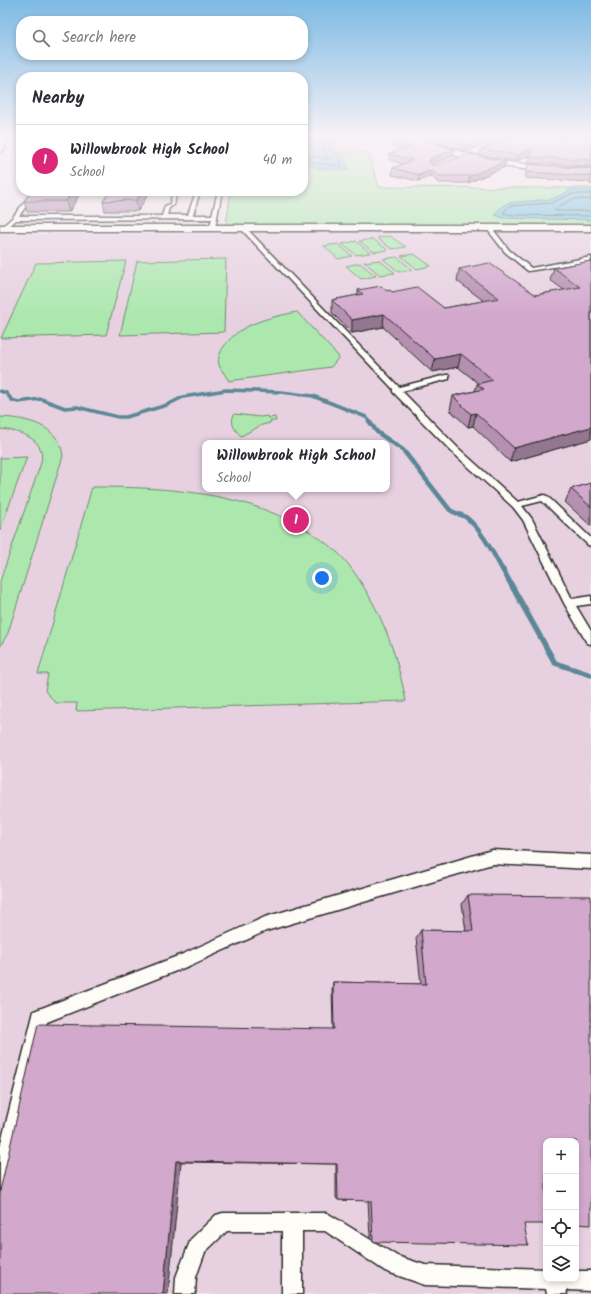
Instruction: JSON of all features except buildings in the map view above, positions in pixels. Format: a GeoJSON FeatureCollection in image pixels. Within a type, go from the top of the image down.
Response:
{"type":"FeatureCollection","features":[{"type":"Feature","properties":{"kind":"street"},"geometry":{"type":"LineString","coordinates":[[2,228],[591,228]]}},
{"type":"Feature","properties":{"kind":"lane"},"geometry":{"type":"LineString","coordinates":[[2,228],[15,218],[31,196]]}},
{"type":"Feature","properties":{"kind":"lane"},"geometry":{"type":"LineString","coordinates":[[166,228],[170,218],[174,216],[176,207],[172,204],[172,196]]}},
{"type":"Feature","properties":{"kind":"lane"},"geometry":{"type":"LineString","coordinates":[[190,218],[196,196]]}},
{"type":"Feature","properties":{"kind":"lane"},"geometry":{"type":"LineString","coordinates":[[212,228],[219,196]]}},
{"type":"Feature","properties":{"kind":"lane"},"geometry":{"type":"LineString","coordinates":[[15,218],[214,218]]}},
{"type":"Feature","properties":{"kind":"lane"},"geometry":{"type":"LineString","coordinates":[[243,228],[325,311],[396,390],[454,449],[516,505],[527,519],[569,603],[591,640]]}},
{"type":"Feature","properties":{"kind":"lane"},"geometry":{"type":"LineString","coordinates":[[489,228],[507,251],[530,270],[591,259]]}},
{"type":"Feature","properties":{"kind":"lane"},"geometry":{"type":"LineString","coordinates":[[396,390],[446,378]]}},
{"type":"Feature","properties":{"kind":"lane"},"geometry":{"type":"LineString","coordinates":[[516,505],[544,498],[591,543]]}},
{"type":"Feature","properties":{"kind":"lane"},"geometry":{"type":"LineString","coordinates":[[569,603],[591,600]]}},
{"type":"Feature","properties":{"kind":"lane"},"geometry":{"type":"LineString","coordinates":[[0,1184],[40,1017],[186,960],[265,924],[492,857],[591,862]]}},
{"type":"Feature","properties":{"kind":"lane"},"geometry":{"type":"LineString","coordinates":[[185,1294],[186,1277],[198,1246],[223,1222],[327,1222],[392,1264],[424,1275],[555,1287],[591,1281]]}},
{"type":"Feature","properties":{"kind":"lane"},"geometry":{"type":"LineString","coordinates":[[292,1222],[292,1294]]}},
{"type":"Feature","properties":{"kind":"shaded area"},"geometry":{"type":"Polygon","coordinates":[[[413,230],[591,230],[591,1294],[0,1294],[0,234],[211,234],[413,230]]]}},
{"type":"Feature","properties":{"kind":"green space"},"geometry":{"type":"Polygon","coordinates":[[[230,196],[591,196],[591,225],[226,225],[230,196]]]}},
{"type":"Feature","properties":{"kind":"green space"},"geometry":{"type":"Polygon","coordinates":[[[390,236],[406,247],[392,249],[377,238],[390,236]]]}},
{"type":"Feature","properties":{"kind":"green space"},"geometry":{"type":"Polygon","coordinates":[[[373,239],[388,250],[374,252],[359,241],[373,239]]]}},
{"type":"Feature","properties":{"kind":"green space"},"geometry":{"type":"Polygon","coordinates":[[[356,241],[370,253],[356,255],[342,244],[356,241]]]}},
{"type":"Feature","properties":{"kind":"green space"},"geometry":{"type":"Polygon","coordinates":[[[338,244],[352,256],[338,259],[324,246],[338,244]]]}},
{"type":"Feature","properties":{"kind":"green space"},"geometry":{"type":"Polygon","coordinates":[[[414,254],[431,266],[417,269],[401,256],[414,254]]]}},
{"type":"Feature","properties":{"kind":"green space"},"geometry":{"type":"Polygon","coordinates":[[[397,257],[413,270],[399,272],[383,259],[397,257]]]}},
{"type":"Feature","properties":{"kind":"green space"},"geometry":{"type":"Polygon","coordinates":[[[226,259],[224,332],[120,335],[137,261],[226,259]]]}},
{"type":"Feature","properties":{"kind":"green space"},"geometry":{"type":"Polygon","coordinates":[[[379,260],[395,273],[380,275],[364,262],[379,260]]]}},
{"type":"Feature","properties":{"kind":"green space"},"geometry":{"type":"Polygon","coordinates":[[[126,261],[106,335],[1,338],[36,263],[126,261]]]}},
{"type":"Feature","properties":{"kind":"green space"},"geometry":{"type":"Polygon","coordinates":[[[360,263],[376,276],[361,279],[346,266],[360,263]]]}},
{"type":"Feature","properties":{"kind":"green space"},"geometry":{"type":"Polygon","coordinates":[[[297,312],[339,357],[331,367],[229,381],[219,365],[219,360],[222,349],[232,337],[239,331],[257,322],[297,312]]]}},
{"type":"Feature","properties":{"kind":"green space"},"geometry":{"type":"Polygon","coordinates":[[[234,414],[260,417],[267,416],[269,418],[275,417],[276,421],[270,421],[270,423],[262,425],[241,436],[233,426],[232,421],[234,414]]]}},
{"type":"Feature","properties":{"kind":"green space"},"geometry":{"type":"Polygon","coordinates":[[[0,417],[20,419],[40,425],[49,430],[56,437],[63,456],[8,633],[0,647],[0,581],[42,457],[37,443],[31,438],[24,434],[0,429],[0,417]]]}},
{"type":"Feature","properties":{"kind":"green space"},"geometry":{"type":"Polygon","coordinates":[[[27,457],[0,530],[0,458],[27,457]]]}},
{"type":"Feature","properties":{"kind":"green space"},"geometry":{"type":"Polygon","coordinates":[[[92,487],[157,489],[190,492],[222,498],[253,506],[283,517],[311,533],[344,559],[369,596],[389,639],[399,669],[406,701],[76,711],[77,703],[56,703],[45,691],[48,674],[38,674],[92,487]]]}},
{"type":"Feature","properties":{"kind":"water"},"geometry":{"type":"Polygon","coordinates":[[[558,196],[591,196],[591,220],[503,218],[495,215],[495,213],[507,203],[551,199],[558,196]]]}},
{"type":"Feature","properties":{"kind":"waterway"},"geometry":{"type":"LineString","coordinates":[[0,391],[6,393],[12,400],[18,402],[41,399],[65,408],[77,407],[118,417],[126,417],[167,405],[183,397],[226,390],[281,392],[313,396],[366,417],[370,422]]}},
{"type":"Feature","properties":{"kind":"waterway"},"geometry":{"type":"LineString","coordinates":[[369,421],[377,432],[389,440]]}},
{"type":"Feature","properties":{"kind":"waterway"},"geometry":{"type":"LineString","coordinates":[[390,441],[403,450],[450,510],[467,518],[473,524],[487,543],[503,571]]}},
{"type":"Feature","properties":{"kind":"waterway"},"geometry":{"type":"LineString","coordinates":[[503,570],[555,663],[591,675]]}},
{"type":"Feature","properties":{"kind":"place","name":"Willowbrook High School"},"geometry":{"type":"Point","coordinates":[296,520]}}]}
